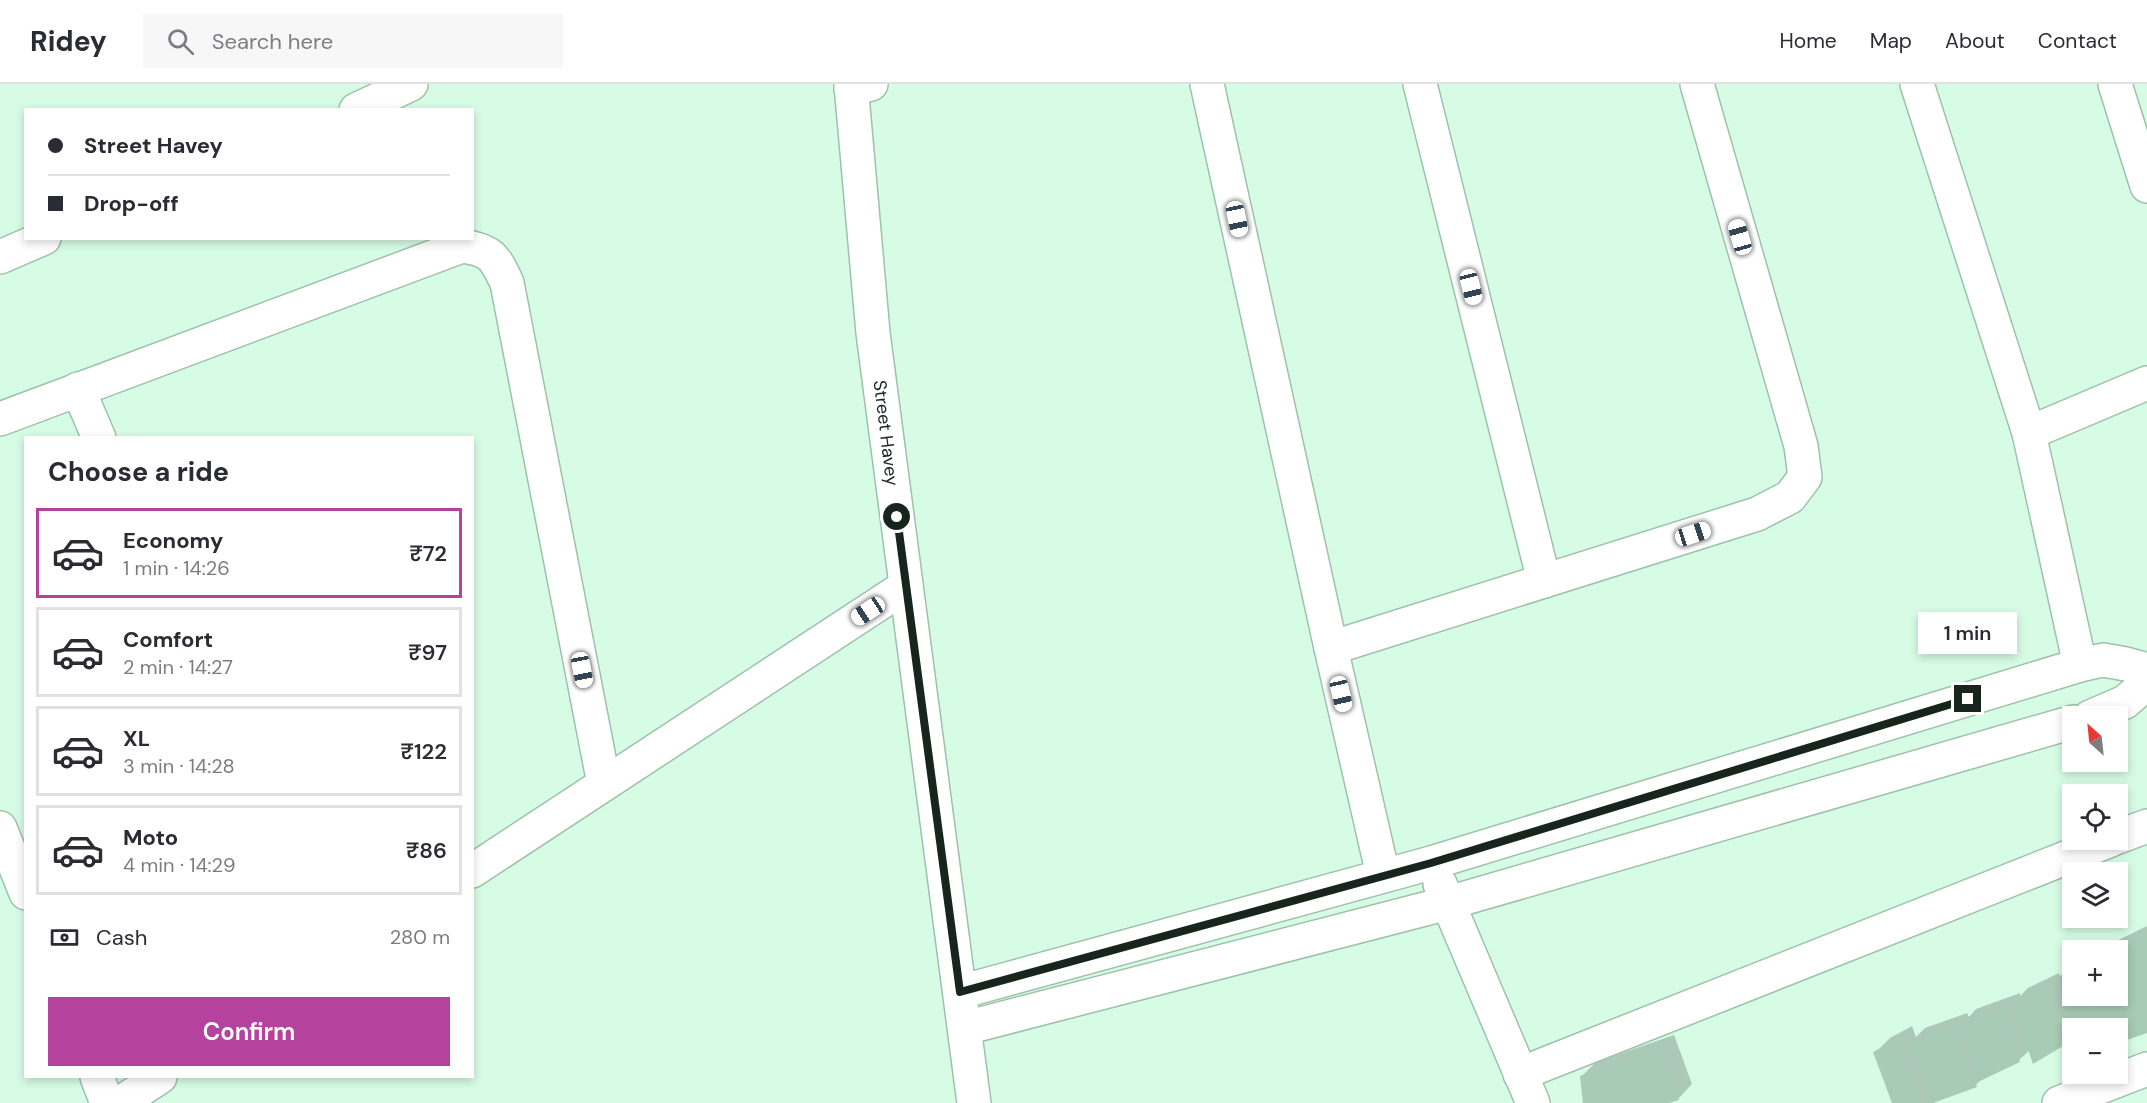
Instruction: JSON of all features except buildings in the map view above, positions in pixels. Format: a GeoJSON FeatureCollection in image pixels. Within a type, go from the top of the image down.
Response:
{"type":"FeatureCollection","features":[{"type":"Feature","properties":{"kind":"street"},"geometry":{"type":"LineString","coordinates":[[360,108],[411,84]]}},
{"type":"Feature","properties":{"kind":"street"},"geometry":{"type":"LineString","coordinates":[[1207,84],[1383,875]]}},
{"type":"Feature","properties":{"kind":"street"},"geometry":{"type":"LineString","coordinates":[[1420,84],[1544,581]]}},
{"type":"Feature","properties":{"kind":"street"},"geometry":{"type":"LineString","coordinates":[[1331,648],[1757,513],[1790,497],[1805,477],[1801,446],[1696,84]]}},
{"type":"Feature","properties":{"kind":"street"},"geometry":{"type":"LineString","coordinates":[[1917,84],[2029,433],[2080,665]]}},
{"type":"Feature","properties":{"kind":"street"},"geometry":{"type":"LineString","coordinates":[[2115,84],[2147,186]]}},
{"type":"Feature","properties":{"kind":"street","name":"Street Havey"},"geometry":{"type":"LineString","coordinates":[[858,86],[873,333],[974,1103]]}},
{"type":"Feature","properties":{"kind":"street"},"geometry":{"type":"LineString","coordinates":[[0,257],[39,240]]}},
{"type":"Feature","properties":{"kind":"street"},"geometry":{"type":"LineString","coordinates":[[0,419],[462,246],[482,249],[498,263],[507,283],[604,784]]}},
{"type":"Feature","properties":{"kind":"street"},"geometry":{"type":"LineString","coordinates":[[2029,433],[2147,383]]}},
{"type":"Feature","properties":{"kind":"street"},"geometry":{"type":"LineString","coordinates":[[78,389],[98,436]]}},
{"type":"Feature","properties":{"kind":"street"},"geometry":{"type":"LineString","coordinates":[[474,870],[906,586]]}},
{"type":"Feature","properties":{"kind":"street"},"geometry":{"type":"LineString","coordinates":[[960,992],[1431,863],[2080,665],[2103,660],[2147,670]]}},
{"type":"Feature","properties":{"kind":"street"},"geometry":{"type":"LineString","coordinates":[[2116,706],[2125,702],[2147,683]]}},
{"type":"Feature","properties":{"kind":"street"},"geometry":{"type":"LineString","coordinates":[[965,1028],[1448,903],[2062,725]]}},
{"type":"Feature","properties":{"kind":"street"},"geometry":{"type":"LineString","coordinates":[[2128,833],[2147,826]]}},
{"type":"Feature","properties":{"kind":"street"},"geometry":{"type":"LineString","coordinates":[[0,828],[24,888]]}},
{"type":"Feature","properties":{"kind":"street"},"geometry":{"type":"LineString","coordinates":[[1431,863],[1527,1088],[2087,850]]}},
{"type":"Feature","properties":{"kind":"street"},"geometry":{"type":"LineString","coordinates":[[2077,1100],[2147,1069]]}},
{"type":"Feature","properties":{"kind":"street"},"geometry":{"type":"LineString","coordinates":[[97,1078],[107,1103]]}},
{"type":"Feature","properties":{"kind":"street"},"geometry":{"type":"LineString","coordinates":[[120,1103],[158,1078]]}},
{"type":"Feature","properties":{"kind":"route"},"geometry":{"type":"LineString","coordinates":[[897,517],[960,992],[1431,863],[1968,699]]}}]}
